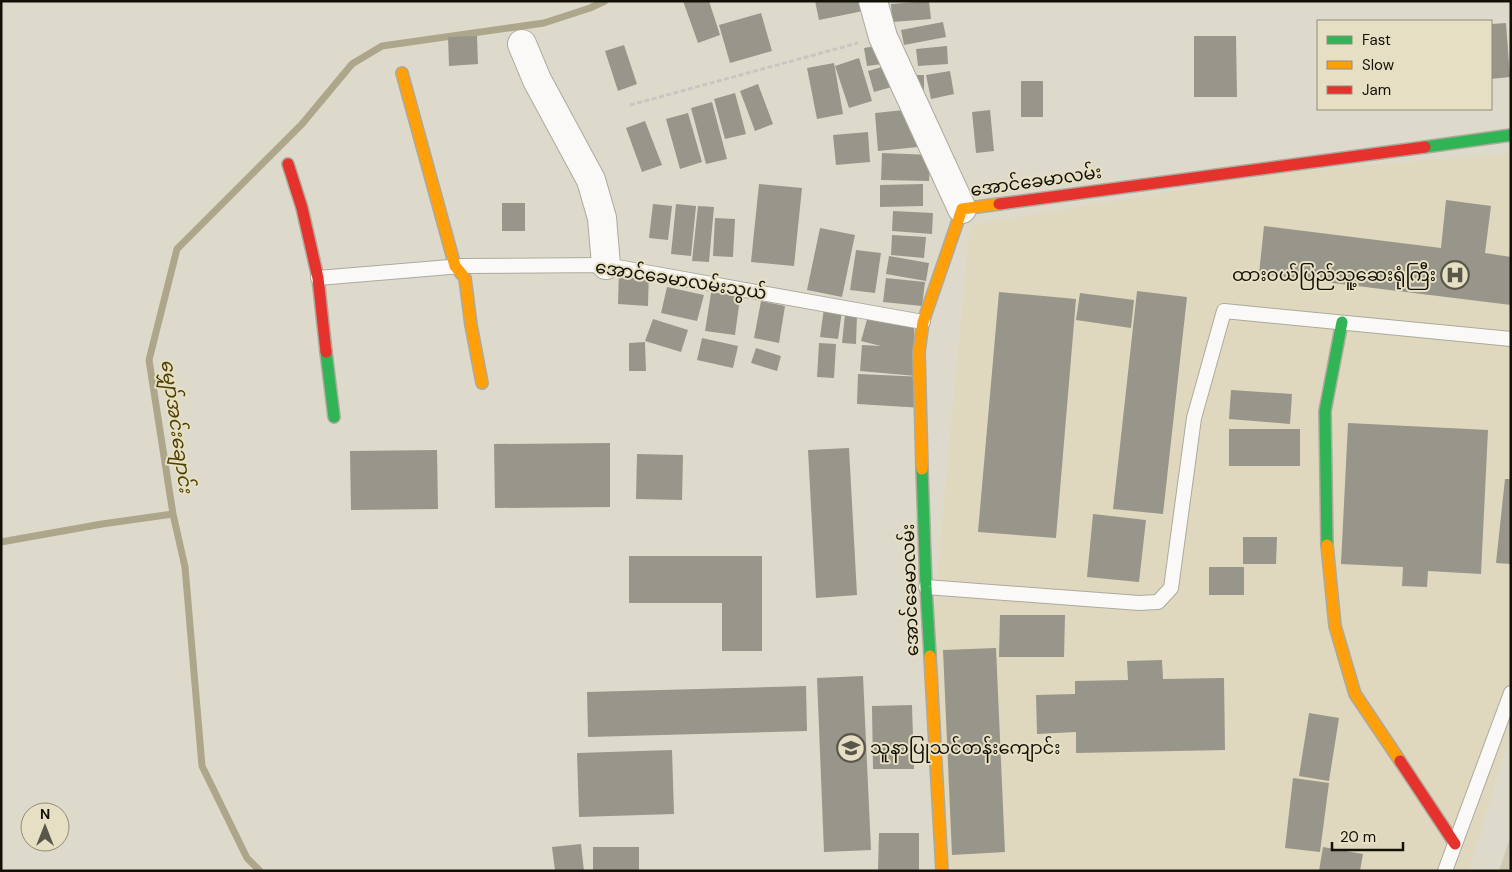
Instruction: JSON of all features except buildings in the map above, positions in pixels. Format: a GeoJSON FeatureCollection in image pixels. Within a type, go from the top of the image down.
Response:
{"type":"FeatureCollection","features":[{"type":"Feature","properties":{"kind":"street"},"geometry":{"type":"LineString","coordinates":[[873,1],[883,37],[962,208]]}},
{"type":"Feature","properties":{"kind":"street"},"geometry":{"type":"LineString","coordinates":[[522,44],[537,80],[591,180],[602,218],[606,264]]}},
{"type":"Feature","properties":{"kind":"street"},"geometry":{"type":"LineString","coordinates":[[402,73],[455,266],[465,278],[471,325],[482,383]]}},
{"type":"Feature","properties":{"kind":"street","name":"အောင်ခေမာလမ်း"},"geometry":{"type":"LineString","coordinates":[[942,871],[926,586],[919,352],[923,322],[962,208],[1511,134]]}},
{"type":"Feature","properties":{"kind":"street"},"geometry":{"type":"LineString","coordinates":[[288,164],[302,208],[318,278],[334,417]]}},
{"type":"Feature","properties":{"kind":"street"},"geometry":{"type":"LineString","coordinates":[[1342,322],[1325,411],[1326,532],[1335,626],[1355,694],[1455,844]]}},
{"type":"Feature","properties":{"kind":"lane","name":"အောင်ခေမာလမ်းသွယ်"},"geometry":{"type":"LineString","coordinates":[[318,278],[455,266],[606,264],[923,322]]}},
{"type":"Feature","properties":{"kind":"lane"},"geometry":{"type":"LineString","coordinates":[[926,586],[1139,604],[1158,602],[1171,588],[1194,418],[1224,311],[1511,339]]}},
{"type":"Feature","properties":{"kind":"lane"},"geometry":{"type":"LineString","coordinates":[[1445,871],[1511,693]]}},
{"type":"Feature","properties":{"kind":"path"},"geometry":{"type":"LineString","coordinates":[[630,105],[883,37]]}},
{"type":"Feature","properties":{"kind":"shaded area"},"geometry":{"type":"Polygon","coordinates":[[[1511,153],[1511,732],[1469,871],[948,871],[933,628],[970,225],[1289,172],[1511,153]]]}},
{"type":"Feature","properties":{"kind":"shaded area"},"geometry":{"type":"Polygon","coordinates":[[[1511,835],[1511,871],[1499,871],[1511,835]]]}},
{"type":"Feature","properties":{"kind":"waterway","name":"မျှော်အင်းချောင်း"},"geometry":{"type":"LineString","coordinates":[[260,871],[247,858],[202,766],[185,567],[173,514],[149,360],[177,249],[302,124],[352,64],[382,46],[544,23],[605,1]]}},
{"type":"Feature","properties":{"kind":"waterway"},"geometry":{"type":"LineString","coordinates":[[1,542],[102,524],[173,514]]}},
{"type":"Feature","properties":{"kind":"traffic: fast"},"geometry":{"type":"LineString","coordinates":[[1425,147],[1511,135]]}},
{"type":"Feature","properties":{"kind":"traffic: fast"},"geometry":{"type":"LineString","coordinates":[[1327,545],[1325,411],[1342,322]]}},
{"type":"Feature","properties":{"kind":"traffic: fast"},"geometry":{"type":"LineString","coordinates":[[326,352],[334,417]]}},
{"type":"Feature","properties":{"kind":"traffic: fast"},"geometry":{"type":"LineString","coordinates":[[922,469],[930,656]]}},
{"type":"Feature","properties":{"kind":"traffic: slow"},"geometry":{"type":"LineString","coordinates":[[402,73],[455,266],[465,278],[471,325],[482,383]]}},
{"type":"Feature","properties":{"kind":"traffic: slow"},"geometry":{"type":"LineString","coordinates":[[922,469],[919,352],[923,322],[962,209],[999,204]]}},
{"type":"Feature","properties":{"kind":"traffic: slow"},"geometry":{"type":"LineString","coordinates":[[1327,545],[1335,626],[1355,694],[1400,761]]}},
{"type":"Feature","properties":{"kind":"traffic: slow"},"geometry":{"type":"LineString","coordinates":[[930,656],[942,871]]}},
{"type":"Feature","properties":{"kind":"traffic: jam"},"geometry":{"type":"LineString","coordinates":[[999,204],[1425,147]]}},
{"type":"Feature","properties":{"kind":"traffic: jam"},"geometry":{"type":"LineString","coordinates":[[288,164],[302,208],[318,278],[326,352]]}},
{"type":"Feature","properties":{"kind":"traffic: jam"},"geometry":{"type":"LineString","coordinates":[[1400,761],[1455,844]]}},
{"type":"Feature","properties":{"kind":"place","name":"ထားဝယ်ပြည်သူ့ဆေးရုံကြီး"},"geometry":{"type":"Point","coordinates":[1455,275]}},
{"type":"Feature","properties":{"kind":"place","name":"သူနာပြုသင်တန်းကျောင်း"},"geometry":{"type":"Point","coordinates":[851,748]}}]}
